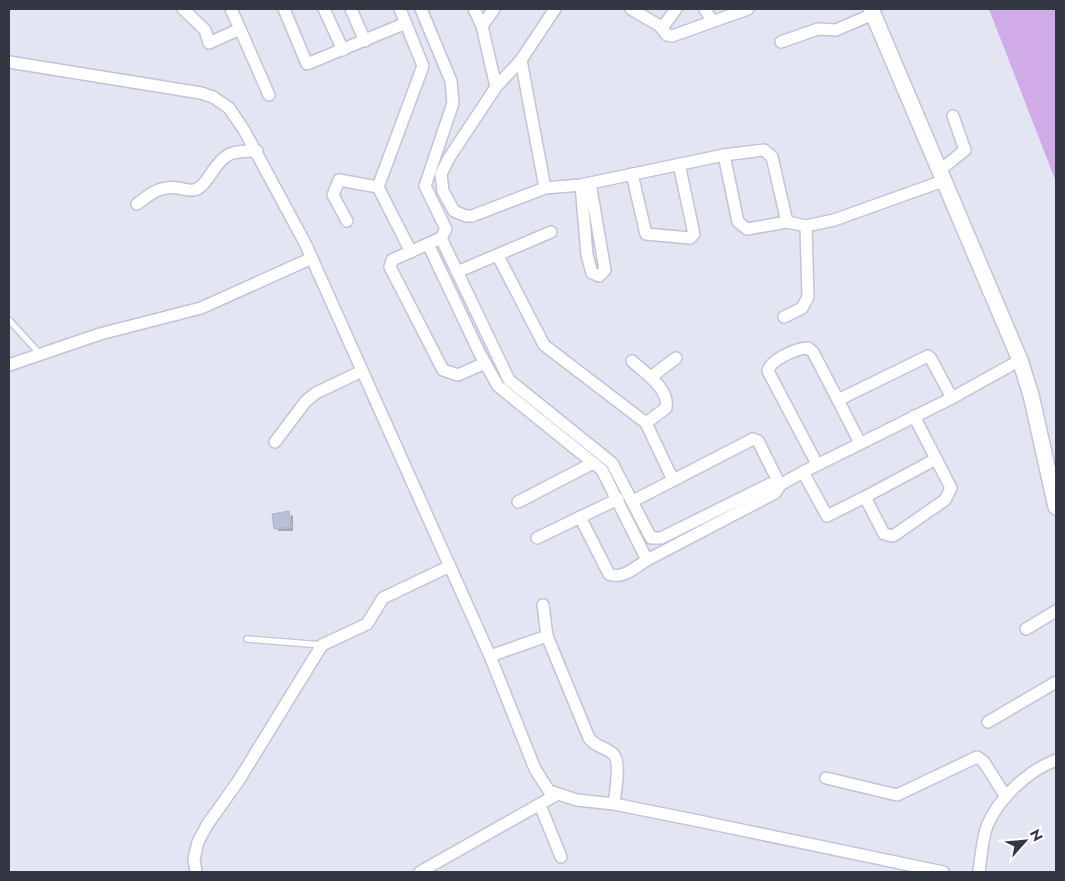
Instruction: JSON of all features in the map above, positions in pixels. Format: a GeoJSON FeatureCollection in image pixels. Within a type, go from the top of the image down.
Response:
{"type":"FeatureCollection","features":[{"type":"Feature","properties":{"kind":"street"},"geometry":{"type":"LineString","coordinates":[[184,9],[204,30],[210,43],[240,29]]}},
{"type":"Feature","properties":{"kind":"street"},"geometry":{"type":"LineString","coordinates":[[231,9],[269,95]]}},
{"type":"Feature","properties":{"kind":"street"},"geometry":{"type":"LineString","coordinates":[[284,9],[307,64],[406,23]]}},
{"type":"Feature","properties":{"kind":"street"},"geometry":{"type":"LineString","coordinates":[[324,9],[343,50]]}},
{"type":"Feature","properties":{"kind":"street"},"geometry":{"type":"LineString","coordinates":[[351,9],[365,41]]}},
{"type":"Feature","properties":{"kind":"street"},"geometry":{"type":"LineString","coordinates":[[400,9],[423,66],[378,187],[411,252]]}},
{"type":"Feature","properties":{"kind":"street"},"geometry":{"type":"LineString","coordinates":[[421,9],[452,81],[452,103],[425,186],[446,229],[441,238],[392,260],[390,267],[440,366],[447,372],[458,375],[482,358],[493,347]]}},
{"type":"Feature","properties":{"kind":"street"},"geometry":{"type":"LineString","coordinates":[[474,9],[482,26],[496,87]]}},
{"type":"Feature","properties":{"kind":"street"},"geometry":{"type":"LineString","coordinates":[[482,26],[494,9]]}},
{"type":"Feature","properties":{"kind":"street"},"geometry":{"type":"LineString","coordinates":[[555,9],[521,60],[496,87],[449,158],[441,174],[447,202],[454,211],[466,216],[472,216],[545,188],[585,184],[724,154],[764,150],[769,152],[788,222]]}},
{"type":"Feature","properties":{"kind":"street"},"geometry":{"type":"LineString","coordinates":[[631,9],[660,26],[667,35],[672,36],[748,9]]}},
{"type":"Feature","properties":{"kind":"street"},"geometry":{"type":"LineString","coordinates":[[660,26],[665,24],[676,9]]}},
{"type":"Feature","properties":{"kind":"street"},"geometry":{"type":"LineString","coordinates":[[705,9],[712,21]]}},
{"type":"Feature","properties":{"kind":"street"},"geometry":{"type":"LineString","coordinates":[[781,42],[818,29],[836,30],[872,11],[904,81],[941,176],[1020,360],[1031,395],[1056,507]]}},
{"type":"Feature","properties":{"kind":"street"},"geometry":{"type":"LineString","coordinates":[[423,66],[442,58]]}},
{"type":"Feature","properties":{"kind":"street"},"geometry":{"type":"LineString","coordinates":[[521,60],[545,188]]}},
{"type":"Feature","properties":{"kind":"street"},"geometry":{"type":"LineString","coordinates":[[9,62],[213,97],[229,108],[257,151],[312,258],[490,656],[541,782],[556,795],[614,804],[943,872]]}},
{"type":"Feature","properties":{"kind":"street"},"geometry":{"type":"LineString","coordinates":[[724,154],[738,222],[742,227],[747,229],[788,222],[806,226],[862,211],[941,176],[965,150],[954,116]]}},
{"type":"Feature","properties":{"kind":"street"},"geometry":{"type":"LineString","coordinates":[[137,204],[154,191],[166,188],[197,189],[203,185],[222,158],[229,153],[257,151]]}},
{"type":"Feature","properties":{"kind":"street"},"geometry":{"type":"LineString","coordinates":[[632,174],[646,234],[690,238],[694,234],[679,164]]}},
{"type":"Feature","properties":{"kind":"street"},"geometry":{"type":"LineString","coordinates":[[347,221],[333,195],[339,180],[378,187]]}},
{"type":"Feature","properties":{"kind":"street"},"geometry":{"type":"LineString","coordinates":[[585,184],[599,234],[605,270],[599,276],[592,272],[590,268],[585,236],[585,184]]}},
{"type":"Feature","properties":{"kind":"street"},"geometry":{"type":"LineString","coordinates":[[784,317],[802,308],[808,297],[806,226]]}},
{"type":"Feature","properties":{"kind":"street"},"geometry":{"type":"LineString","coordinates":[[457,272],[551,232]]}},
{"type":"Feature","properties":{"kind":"street"},"geometry":{"type":"LineString","coordinates":[[585,236],[599,234]]}},
{"type":"Feature","properties":{"kind":"street"},"geometry":{"type":"LineString","coordinates":[[441,238],[509,380],[612,463],[618,499],[647,560]]}},
{"type":"Feature","properties":{"kind":"street"},"geometry":{"type":"LineString","coordinates":[[428,244],[482,358],[498,386],[593,463],[614,477],[633,501],[649,536],[658,540],[770,484],[780,485]]}},
{"type":"Feature","properties":{"kind":"street"},"geometry":{"type":"LineString","coordinates":[[498,256],[544,345],[646,423],[673,480]]}},
{"type":"Feature","properties":{"kind":"street"},"geometry":{"type":"LineString","coordinates":[[9,365],[100,334],[201,308],[312,258]]}},
{"type":"Feature","properties":{"kind":"street"},"geometry":{"type":"LineString","coordinates":[[817,464],[769,373],[770,365],[802,348],[808,348],[813,352],[860,443]]}},
{"type":"Feature","properties":{"kind":"street"},"geometry":{"type":"LineString","coordinates":[[838,400],[928,356],[952,398]]}},
{"type":"Feature","properties":{"kind":"street"},"geometry":{"type":"LineString","coordinates":[[651,377],[676,358]]}},
{"type":"Feature","properties":{"kind":"street"},"geometry":{"type":"LineString","coordinates":[[580,518],[609,574],[615,576],[622,575],[775,493],[780,485],[817,464],[952,398],[1020,360]]}},
{"type":"Feature","properties":{"kind":"street"},"geometry":{"type":"LineString","coordinates":[[632,361],[651,377],[666,396],[668,402],[666,408],[646,423]]}},
{"type":"Feature","properties":{"kind":"street"},"geometry":{"type":"LineString","coordinates":[[275,442],[306,401],[316,393],[362,371]]}},
{"type":"Feature","properties":{"kind":"street"},"geometry":{"type":"LineString","coordinates":[[865,497],[884,534],[893,536],[948,496],[950,484],[914,416]]}},
{"type":"Feature","properties":{"kind":"street"},"geometry":{"type":"LineString","coordinates":[[633,501],[753,439],[758,441],[780,485]]}},
{"type":"Feature","properties":{"kind":"street"},"geometry":{"type":"LineString","coordinates":[[803,472],[827,516],[936,459]]}},
{"type":"Feature","properties":{"kind":"street"},"geometry":{"type":"LineString","coordinates":[[518,502],[593,463]]}},
{"type":"Feature","properties":{"kind":"street"},"geometry":{"type":"LineString","coordinates":[[537,538],[618,499]]}},
{"type":"Feature","properties":{"kind":"street"},"geometry":{"type":"LineString","coordinates":[[196,872],[194,859],[198,842],[207,825],[239,780],[322,645],[367,624],[383,598],[450,566]]}},
{"type":"Feature","properties":{"kind":"street"},"geometry":{"type":"LineString","coordinates":[[543,605],[547,636],[589,738],[595,746],[615,755],[618,762],[614,804]]}},
{"type":"Feature","properties":{"kind":"street"},"geometry":{"type":"LineString","coordinates":[[1026,629],[1056,611]]}},
{"type":"Feature","properties":{"kind":"street"},"geometry":{"type":"LineString","coordinates":[[490,656],[547,636]]}},
{"type":"Feature","properties":{"kind":"street"},"geometry":{"type":"LineString","coordinates":[[988,722],[1056,682]]}},
{"type":"Feature","properties":{"kind":"street"},"geometry":{"type":"LineString","coordinates":[[826,778],[897,795],[977,757],[984,762],[1006,797]]}},
{"type":"Feature","properties":{"kind":"street"},"geometry":{"type":"LineString","coordinates":[[979,872],[986,828],[993,814],[1006,797],[1033,771],[1056,760]]}},
{"type":"Feature","properties":{"kind":"street"},"geometry":{"type":"LineString","coordinates":[[420,872],[556,795]]}},
{"type":"Feature","properties":{"kind":"street"},"geometry":{"type":"LineString","coordinates":[[540,805],[561,857]]}},
{"type":"Feature","properties":{"kind":"lane"},"geometry":{"type":"LineString","coordinates":[[9,320],[40,354]]}},
{"type":"Feature","properties":{"kind":"lane"},"geometry":{"type":"LineString","coordinates":[[247,639],[322,645]]}},
{"type":"Feature","properties":{"kind":"shaded area"},"geometry":{"type":"Polygon","coordinates":[[[989,9],[1056,9],[1056,182],[989,9]]]}},
{"type":"Feature","properties":{"kind":"building"},"geometry":{"type":"Polygon","coordinates":[[[289,511],[291,527],[274,529],[272,514],[289,511]]]}}]}
